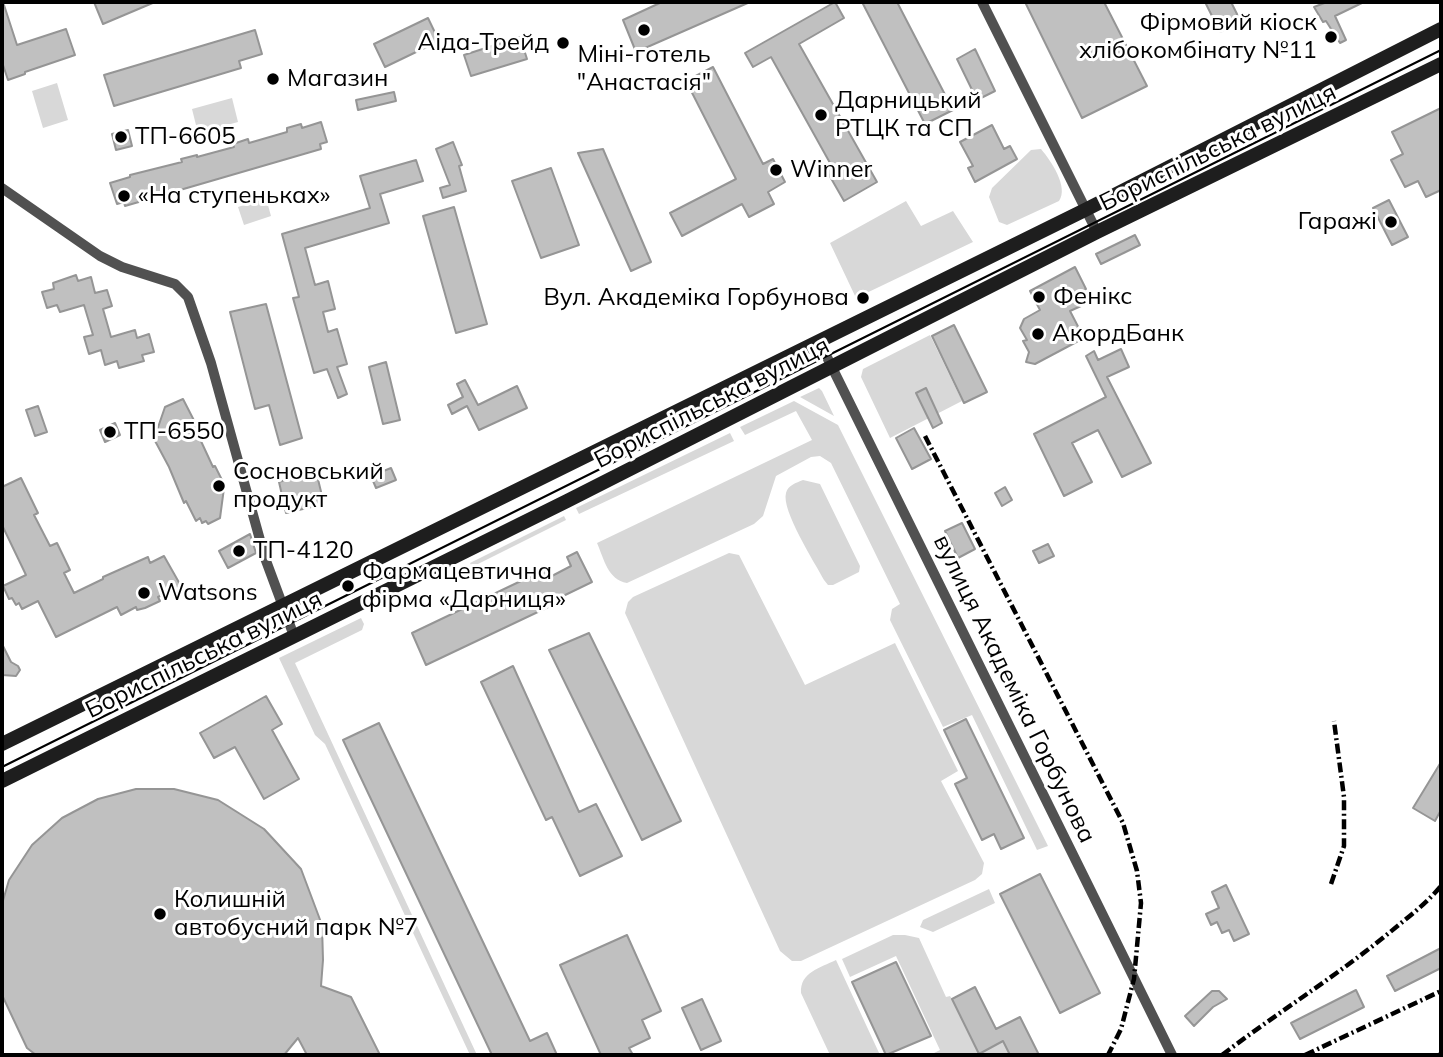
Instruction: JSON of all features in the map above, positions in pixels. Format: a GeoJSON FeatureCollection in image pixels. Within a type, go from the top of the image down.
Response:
{"type":"FeatureCollection","features":[{"type":"Feature","properties":{"kind":"main road","name":"Бориспільська вулиця"},"geometry":{"type":"LineString","coordinates":[[2,744],[1085,209],[1441,29]]}},
{"type":"Feature","properties":{"kind":"main road","name":"Бориспільська вулиця"},"geometry":{"type":"LineString","coordinates":[[2,781],[832,368],[1097,232],[1441,64]]}},
{"type":"Feature","properties":{"kind":"street"},"geometry":{"type":"LineString","coordinates":[[982,2],[1097,232]]}},
{"type":"Feature","properties":{"kind":"street"},"geometry":{"type":"LineString","coordinates":[[2,188],[100,256],[122,267],[175,284],[188,297],[211,363],[255,527],[294,636]]}},
{"type":"Feature","properties":{"kind":"street","name":"вулиця Академіка Горбунова"},"geometry":{"type":"LineString","coordinates":[[819,341],[1172,1055]]}},
{"type":"Feature","properties":{"kind":"shaded area"},"geometry":{"type":"Polygon","coordinates":[[[57,83],[68,120],[43,128],[32,91],[57,83]]]}},
{"type":"Feature","properties":{"kind":"shaded area"},"geometry":{"type":"Polygon","coordinates":[[[232,98],[238,122],[198,133],[192,109],[232,98]]]}},
{"type":"Feature","properties":{"kind":"shaded area"},"geometry":{"type":"Polygon","coordinates":[[[1041,149],[1054,167],[1060,182],[1062,195],[1059,201],[1007,225],[999,222],[989,197],[992,188],[1031,150],[1041,149]]]}},
{"type":"Feature","properties":{"kind":"shaded area"},"geometry":{"type":"Polygon","coordinates":[[[266,198],[271,216],[244,225],[238,207],[266,198]]]}},
{"type":"Feature","properties":{"kind":"shaded area"},"geometry":{"type":"Polygon","coordinates":[[[906,201],[921,226],[953,211],[973,242],[856,298],[830,243],[906,201]]]}},
{"type":"Feature","properties":{"kind":"shaded area"},"geometry":{"type":"Polygon","coordinates":[[[930,335],[962,401],[890,438],[861,377],[863,369],[930,335]]]}},
{"type":"Feature","properties":{"kind":"shaded area"},"geometry":{"type":"Polygon","coordinates":[[[819,388],[822,391],[834,416],[800,397],[819,388]]]}},
{"type":"Feature","properties":{"kind":"shaded area"},"geometry":{"type":"Polygon","coordinates":[[[794,401],[838,425],[1048,846],[1037,850],[972,715],[943,727],[890,620],[892,609],[900,604],[831,463],[820,456],[811,457],[776,476],[763,516],[754,524],[627,583],[615,578],[608,568],[597,543],[812,440],[796,411],[745,435],[740,427],[794,401]]]}},
{"type":"Feature","properties":{"kind":"shaded area"},"geometry":{"type":"Polygon","coordinates":[[[730,433],[734,441],[579,514],[576,508],[730,433]]]}},
{"type":"Feature","properties":{"kind":"shaded area"},"geometry":{"type":"Polygon","coordinates":[[[803,480],[820,484],[860,566],[859,572],[833,585],[828,585],[824,580],[800,536],[786,501],[787,490],[803,480]]]}},
{"type":"Feature","properties":{"kind":"shaded area"},"geometry":{"type":"Polygon","coordinates":[[[564,516],[566,520],[472,567],[470,563],[564,516]]]}},
{"type":"Feature","properties":{"kind":"shaded area"},"geometry":{"type":"Polygon","coordinates":[[[729,553],[739,555],[805,685],[895,643],[958,771],[941,781],[984,863],[982,874],[975,880],[801,961],[792,961],[780,951],[625,613],[628,602],[633,597],[729,553]]]}},
{"type":"Feature","properties":{"kind":"shaded area"},"geometry":{"type":"Polygon","coordinates":[[[361,618],[364,624],[362,630],[295,663],[477,1055],[470,1055],[325,744],[315,735],[279,658],[361,618]]]}},
{"type":"Feature","properties":{"kind":"shaded area"},"geometry":{"type":"Polygon","coordinates":[[[989,889],[995,903],[933,932],[920,927],[923,920],[989,889]]]}},
{"type":"Feature","properties":{"kind":"shaded area"},"geometry":{"type":"Polygon","coordinates":[[[893,935],[919,938],[946,997],[950,996],[952,999],[979,1053],[1003,1041],[1010,1055],[930,1055],[940,1050],[896,956],[850,977],[842,959],[893,935]]]}},
{"type":"Feature","properties":{"kind":"shaded area"},"geometry":{"type":"Polygon","coordinates":[[[836,960],[880,1055],[830,1055],[801,993],[807,975],[836,960]]]}},
{"type":"Feature","properties":{"kind":"building"},"geometry":{"type":"Polygon","coordinates":[[[94,2],[155,2],[103,24],[94,2]]]}},
{"type":"Feature","properties":{"kind":"building"},"geometry":{"type":"Polygon","coordinates":[[[662,2],[750,2],[636,52],[623,20],[662,2]]]}},
{"type":"Feature","properties":{"kind":"building","name":"Дарницький РТЦК та СП"},"geometry":{"type":"Polygon","coordinates":[[[835,2],[844,18],[799,44],[877,182],[844,201],[824,166],[830,163],[771,57],[753,67],[745,53],[835,2]]]}},
{"type":"Feature","properties":{"kind":"building"},"geometry":{"type":"Polygon","coordinates":[[[862,2],[897,2],[953,110],[925,124],[862,2]]]}},
{"type":"Feature","properties":{"kind":"building"},"geometry":{"type":"Polygon","coordinates":[[[1025,2],[1104,2],[1147,86],[1082,118],[1025,2]]]}},
{"type":"Feature","properties":{"kind":"building"},"geometry":{"type":"Polygon","coordinates":[[[1205,2],[1231,2],[1241,22],[1220,32],[1205,2]]]}},
{"type":"Feature","properties":{"kind":"building"},"geometry":{"type":"Polygon","coordinates":[[[1327,2],[1364,2],[1335,16],[1346,40],[1340,43],[1314,7],[1327,2]]]}},
{"type":"Feature","properties":{"kind":"building"},"geometry":{"type":"Polygon","coordinates":[[[2,5],[17,45],[66,29],[75,55],[8,80],[2,62],[2,5]]]}},
{"type":"Feature","properties":{"kind":"building"},"geometry":{"type":"Polygon","coordinates":[[[428,18],[439,41],[385,67],[374,44],[428,18]]]}},
{"type":"Feature","properties":{"kind":"building"},"geometry":{"type":"Polygon","coordinates":[[[255,30],[262,54],[239,61],[241,68],[114,106],[104,75],[255,30]]]}},
{"type":"Feature","properties":{"kind":"building"},"geometry":{"type":"Polygon","coordinates":[[[520,37],[527,59],[471,76],[464,55],[520,37]]]}},
{"type":"Feature","properties":{"kind":"building"},"geometry":{"type":"Polygon","coordinates":[[[975,49],[995,91],[977,100],[957,59],[975,49]]]}},
{"type":"Feature","properties":{"kind":"building"},"geometry":{"type":"Polygon","coordinates":[[[713,67],[763,164],[773,159],[785,182],[768,192],[774,204],[749,217],[742,204],[682,236],[670,213],[736,179],[686,81],[713,67]]]}},
{"type":"Feature","properties":{"kind":"building"},"geometry":{"type":"Polygon","coordinates":[[[394,92],[396,101],[358,110],[356,100],[394,92]]]}},
{"type":"Feature","properties":{"kind":"building"},"geometry":{"type":"Polygon","coordinates":[[[1441,108],[1441,190],[1426,197],[1418,181],[1405,187],[1391,160],[1403,154],[1392,132],[1441,108]]]}},
{"type":"Feature","properties":{"kind":"building"},"geometry":{"type":"Polygon","coordinates":[[[321,122],[327,142],[320,144],[321,149],[125,206],[124,202],[117,204],[110,183],[182,162],[181,159],[234,147],[233,144],[248,139],[249,143],[287,132],[287,128],[301,124],[302,128],[321,122]]]}},
{"type":"Feature","properties":{"kind":"building"},"geometry":{"type":"Polygon","coordinates":[[[992,125],[1004,149],[1010,146],[1017,159],[975,182],[968,168],[973,166],[960,142],[992,125]]]}},
{"type":"Feature","properties":{"kind":"building","name":"ТП-6605"},"geometry":{"type":"Polygon","coordinates":[[[128,130],[132,146],[116,150],[112,134],[128,130]]]}},
{"type":"Feature","properties":{"kind":"building"},"geometry":{"type":"Polygon","coordinates":[[[453,142],[462,165],[459,166],[466,191],[443,198],[440,188],[450,185],[436,149],[453,142]]]}},
{"type":"Feature","properties":{"kind":"building"},"geometry":{"type":"Polygon","coordinates":[[[603,149],[651,262],[631,271],[578,153],[603,149]]]}},
{"type":"Feature","properties":{"kind":"building"},"geometry":{"type":"Polygon","coordinates":[[[416,160],[423,181],[380,194],[389,223],[305,248],[315,285],[328,281],[335,309],[323,312],[328,332],[337,329],[347,364],[337,367],[347,394],[338,398],[327,369],[314,373],[293,298],[299,297],[282,234],[370,208],[360,176],[416,160]]]}},
{"type":"Feature","properties":{"kind":"building"},"geometry":{"type":"Polygon","coordinates":[[[551,168],[579,245],[541,258],[512,181],[551,168]]]}},
{"type":"Feature","properties":{"kind":"building","name":"Гаражі"},"geometry":{"type":"Polygon","coordinates":[[[1389,200],[1408,237],[1392,245],[1373,208],[1389,200]]]}},
{"type":"Feature","properties":{"kind":"building"},"geometry":{"type":"Polygon","coordinates":[[[454,207],[487,324],[456,333],[423,216],[454,207]]]}},
{"type":"Feature","properties":{"kind":"building"},"geometry":{"type":"Polygon","coordinates":[[[1135,235],[1140,245],[1101,264],[1096,254],[1135,235]]]}},
{"type":"Feature","properties":{"kind":"building"},"geometry":{"type":"Polygon","coordinates":[[[1075,267],[1086,289],[1075,295],[1081,306],[1070,311],[1084,338],[1035,364],[1026,362],[1029,352],[1023,341],[1027,340],[1020,328],[1024,319],[1040,310],[1030,291],[1075,267]]]}},
{"type":"Feature","properties":{"kind":"building"},"geometry":{"type":"Polygon","coordinates":[[[76,275],[78,281],[91,277],[95,293],[107,290],[112,306],[103,309],[111,337],[135,330],[137,338],[149,334],[154,352],[142,355],[144,361],[119,368],[117,361],[105,365],[101,350],[89,354],[84,337],[93,335],[84,305],[60,312],[57,305],[47,308],[42,292],[54,289],[53,283],[76,275]]]}},
{"type":"Feature","properties":{"kind":"building"},"geometry":{"type":"Polygon","coordinates":[[[266,304],[302,438],[280,445],[269,405],[255,409],[230,312],[266,304]]]}},
{"type":"Feature","properties":{"kind":"building"},"geometry":{"type":"Polygon","coordinates":[[[954,325],[987,392],[964,403],[932,336],[954,325]]]}},
{"type":"Feature","properties":{"kind":"building"},"geometry":{"type":"Polygon","coordinates":[[[1121,349],[1129,367],[1107,377],[1151,463],[1122,477],[1098,430],[1072,443],[1092,482],[1064,496],[1034,434],[1106,397],[1086,356],[1094,351],[1098,360],[1121,349]]]}},
{"type":"Feature","properties":{"kind":"building"},"geometry":{"type":"Polygon","coordinates":[[[386,362],[400,420],[383,424],[369,367],[386,362]]]}},
{"type":"Feature","properties":{"kind":"building"},"geometry":{"type":"Polygon","coordinates":[[[465,380],[478,405],[517,386],[527,408],[479,430],[467,406],[452,414],[448,405],[463,397],[457,384],[465,380]]]}},
{"type":"Feature","properties":{"kind":"building"},"geometry":{"type":"Polygon","coordinates":[[[926,388],[942,423],[933,428],[916,393],[926,388]]]}},
{"type":"Feature","properties":{"kind":"building"},"geometry":{"type":"Polygon","coordinates":[[[183,399],[224,488],[220,518],[208,524],[206,521],[202,523],[200,518],[196,521],[186,501],[184,503],[154,439],[165,407],[183,399]]]}},
{"type":"Feature","properties":{"kind":"building"},"geometry":{"type":"Polygon","coordinates":[[[38,406],[47,432],[35,436],[26,410],[38,406]]]}},
{"type":"Feature","properties":{"kind":"building","name":"ТП-6550"},"geometry":{"type":"Polygon","coordinates":[[[115,423],[120,435],[105,442],[100,430],[115,423]]]}},
{"type":"Feature","properties":{"kind":"building"},"geometry":{"type":"Polygon","coordinates":[[[914,428],[931,459],[912,469],[896,438],[914,428]]]}},
{"type":"Feature","properties":{"kind":"building"},"geometry":{"type":"Polygon","coordinates":[[[391,468],[396,480],[376,488],[371,476],[391,468]]]}},
{"type":"Feature","properties":{"kind":"building"},"geometry":{"type":"Polygon","coordinates":[[[316,471],[324,504],[286,513],[279,482],[316,471]]]}},
{"type":"Feature","properties":{"kind":"building"},"geometry":{"type":"Polygon","coordinates":[[[21,478],[38,513],[34,515],[50,546],[57,543],[70,570],[64,573],[74,593],[148,557],[150,563],[164,556],[181,586],[158,597],[160,601],[145,608],[137,610],[136,607],[121,615],[117,607],[56,637],[38,601],[22,609],[19,603],[16,605],[12,598],[9,599],[3,586],[26,575],[2,525],[2,487],[21,478]]]}},
{"type":"Feature","properties":{"kind":"building"},"geometry":{"type":"Polygon","coordinates":[[[1005,487],[1012,500],[1002,506],[995,493],[1005,487]]]}},
{"type":"Feature","properties":{"kind":"building"},"geometry":{"type":"Polygon","coordinates":[[[962,523],[975,549],[958,558],[945,531],[962,523]]]}},
{"type":"Feature","properties":{"kind":"building","name":"ТП-4120"},"geometry":{"type":"Polygon","coordinates":[[[250,534],[256,553],[228,568],[219,551],[250,534]]]}},
{"type":"Feature","properties":{"kind":"building"},"geometry":{"type":"Polygon","coordinates":[[[1048,544],[1054,556],[1039,563],[1033,551],[1048,544]]]}},
{"type":"Feature","properties":{"kind":"building"},"geometry":{"type":"Polygon","coordinates":[[[577,552],[592,582],[559,598],[561,601],[426,665],[412,633],[546,569],[550,577],[571,566],[567,557],[577,552]]]}},
{"type":"Feature","properties":{"kind":"building"},"geometry":{"type":"Polygon","coordinates":[[[589,633],[681,821],[642,840],[549,650],[589,633]]]}},
{"type":"Feature","properties":{"kind":"building"},"geometry":{"type":"Polygon","coordinates":[[[2,644],[11,662],[20,670],[16,676],[2,675],[2,644]]]}},
{"type":"Feature","properties":{"kind":"building"},"geometry":{"type":"Polygon","coordinates":[[[513,666],[579,812],[596,804],[622,856],[580,876],[552,817],[546,820],[481,682],[513,666]]]}},
{"type":"Feature","properties":{"kind":"building"},"geometry":{"type":"Polygon","coordinates":[[[266,696],[282,724],[272,730],[299,779],[264,799],[235,747],[214,758],[200,733],[266,696]]]}},
{"type":"Feature","properties":{"kind":"building"},"geometry":{"type":"Polygon","coordinates":[[[966,719],[1024,838],[1001,849],[994,834],[982,840],[955,784],[967,778],[944,730],[966,719]]]}},
{"type":"Feature","properties":{"kind":"building"},"geometry":{"type":"Polygon","coordinates":[[[379,723],[530,1041],[547,1033],[557,1055],[492,1055],[343,740],[379,723]]]}},
{"type":"Feature","properties":{"kind":"building"},"geometry":{"type":"Polygon","coordinates":[[[1441,762],[1441,810],[1435,821],[1413,808],[1441,762]]]}},
{"type":"Feature","properties":{"kind":"building","name":"Колишній автобусний парк №7"},"geometry":{"type":"Polygon","coordinates":[[[136,789],[174,789],[218,800],[264,829],[301,869],[322,925],[321,986],[351,997],[380,1055],[307,1055],[298,1038],[284,1055],[36,1055],[27,1048],[2,995],[2,904],[9,880],[32,845],[62,818],[98,799],[136,789]]]}},
{"type":"Feature","properties":{"kind":"building"},"geometry":{"type":"Polygon","coordinates":[[[1040,874],[1100,993],[1060,1013],[1000,894],[1040,874]]]}},
{"type":"Feature","properties":{"kind":"building"},"geometry":{"type":"Polygon","coordinates":[[[1226,885],[1249,934],[1234,941],[1229,930],[1222,933],[1217,922],[1211,925],[1206,914],[1219,908],[1212,892],[1226,885]]]}},
{"type":"Feature","properties":{"kind":"building"},"geometry":{"type":"Polygon","coordinates":[[[627,935],[661,1011],[642,1020],[650,1038],[629,1048],[633,1055],[601,1055],[560,965],[627,935]]]}},
{"type":"Feature","properties":{"kind":"building"},"geometry":{"type":"Polygon","coordinates":[[[1441,948],[1441,968],[1395,991],[1387,976],[1441,948]]]}},
{"type":"Feature","properties":{"kind":"building"},"geometry":{"type":"Polygon","coordinates":[[[896,962],[931,1036],[886,1055],[852,982],[896,962]]]}},
{"type":"Feature","properties":{"kind":"building"},"geometry":{"type":"Polygon","coordinates":[[[975,987],[996,1029],[1020,1017],[1039,1055],[1010,1055],[1003,1041],[979,1054],[952,999],[975,987]]]}},
{"type":"Feature","properties":{"kind":"building"},"geometry":{"type":"Polygon","coordinates":[[[1356,990],[1364,1007],[1300,1039],[1291,1023],[1356,990]]]}},
{"type":"Feature","properties":{"kind":"building"},"geometry":{"type":"Polygon","coordinates":[[[1212,991],[1219,991],[1227,999],[1213,1007],[1194,1026],[1185,1016],[1212,991]]]}},
{"type":"Feature","properties":{"kind":"building"},"geometry":{"type":"Polygon","coordinates":[[[702,999],[721,1041],[701,1050],[682,1008],[702,999]]]}},
{"type":"Feature","properties":{"kind":"tram line"},"geometry":{"type":"LineString","coordinates":[[2,767],[1441,50]]}},
{"type":"Feature","properties":{"kind":"railway"},"geometry":{"type":"LineString","coordinates":[[925,436],[1123,823],[1137,871],[1141,903],[1134,979],[1121,1029],[1108,1055]]}},
{"type":"Feature","properties":{"kind":"railway"},"geometry":{"type":"LineString","coordinates":[[1331,884],[1344,846],[1344,797],[1334,721]]}},
{"type":"Feature","properties":{"kind":"railway"},"geometry":{"type":"LineString","coordinates":[[1222,1055],[1369,949],[1416,911],[1441,886]]}},
{"type":"Feature","properties":{"kind":"railway"},"geometry":{"type":"LineString","coordinates":[[1305,1055],[1441,991]]}},
{"type":"Feature","properties":{"kind":"place","name":"Міні-готель \"Анастасія\""},"geometry":{"type":"Point","coordinates":[644,30]}},
{"type":"Feature","properties":{"kind":"place","name":"Фірмовий кіоск хлібокомбінату №11"},"geometry":{"type":"Point","coordinates":[1331,37]}},
{"type":"Feature","properties":{"kind":"place","name":"Аіда-Трейд"},"geometry":{"type":"Point","coordinates":[563,43]}},
{"type":"Feature","properties":{"kind":"place","name":"Магазин"},"geometry":{"type":"Point","coordinates":[273,79]}},
{"type":"Feature","properties":{"kind":"place","name":"Дарницький РТЦК та СП"},"geometry":{"type":"Point","coordinates":[821,115]}},
{"type":"Feature","properties":{"kind":"place","name":"ТП-6605"},"geometry":{"type":"Point","coordinates":[121,137]}},
{"type":"Feature","properties":{"kind":"place","name":"Winner"},"geometry":{"type":"Point","coordinates":[776,170]}},
{"type":"Feature","properties":{"kind":"place","name":"«На ступеньках»"},"geometry":{"type":"Point","coordinates":[124,196]}},
{"type":"Feature","properties":{"kind":"place","name":"Гаражі"},"geometry":{"type":"Point","coordinates":[1391,222]}},
{"type":"Feature","properties":{"kind":"place","name":"Фенікс"},"geometry":{"type":"Point","coordinates":[1039,297]}},
{"type":"Feature","properties":{"kind":"place","name":"Вул. Академіка Горбунова"},"geometry":{"type":"Point","coordinates":[863,298]}},
{"type":"Feature","properties":{"kind":"place","name":"АкордБанк"},"geometry":{"type":"Point","coordinates":[1038,334]}},
{"type":"Feature","properties":{"kind":"place","name":"ТП-6550"},"geometry":{"type":"Point","coordinates":[110,432]}},
{"type":"Feature","properties":{"kind":"place","name":"Сосновський продукт"},"geometry":{"type":"Point","coordinates":[219,486]}},
{"type":"Feature","properties":{"kind":"place","name":"ТП-4120"},"geometry":{"type":"Point","coordinates":[239,551]}},
{"type":"Feature","properties":{"kind":"place","name":"Фармацевтична фірма «Дарниця»"},"geometry":{"type":"Point","coordinates":[348,586]}},
{"type":"Feature","properties":{"kind":"place","name":"Watsons"},"geometry":{"type":"Point","coordinates":[144,593]}},
{"type":"Feature","properties":{"kind":"place","name":"Колишній автобусний парк №7"},"geometry":{"type":"Point","coordinates":[160,914]}}]}
